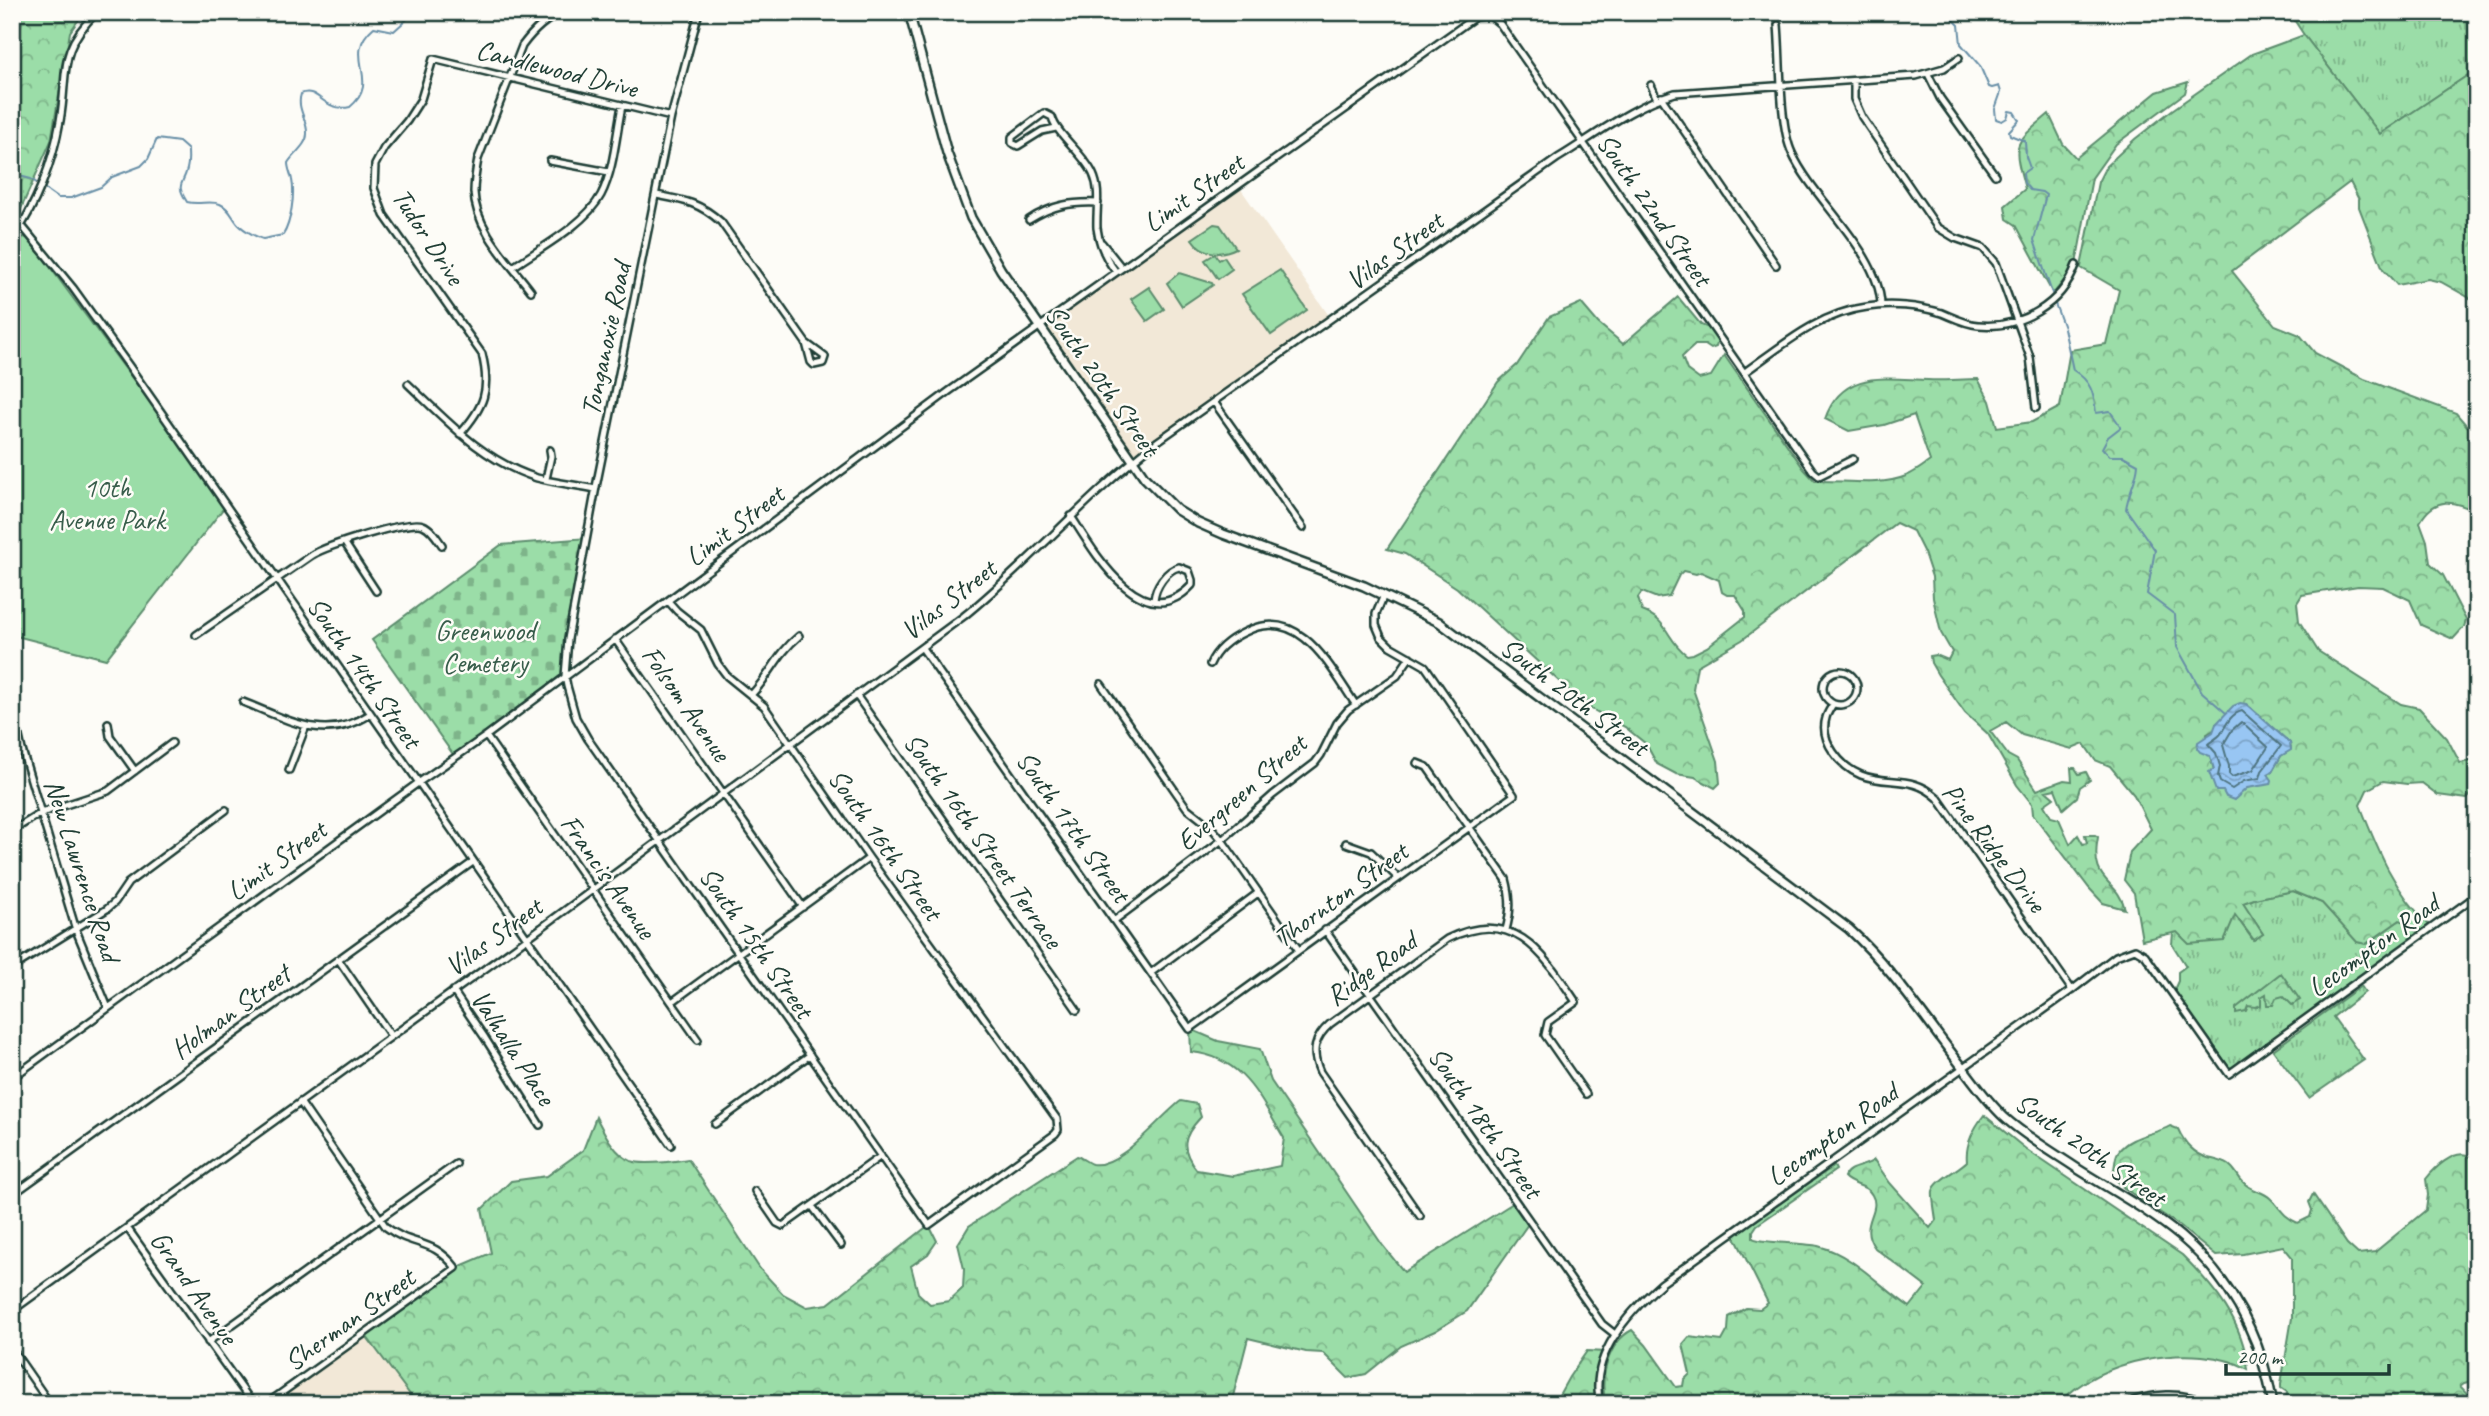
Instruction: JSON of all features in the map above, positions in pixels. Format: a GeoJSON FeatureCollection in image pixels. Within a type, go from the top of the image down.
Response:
{"type":"FeatureCollection","features":[{"type":"Feature","properties":{"kind":"main road","name":"South 20th Street"},"geometry":{"type":"LineString","coordinates":[[909,12],[947,153],[966,208],[987,249],[1159,495],[1198,523],[1385,595],[1439,622],[1849,929],[1894,976],[1979,1090],[2010,1122],[2030,1138],[2165,1226],[2207,1262],[2233,1295],[2251,1329],[2266,1372],[2273,1404]]}},
{"type":"Feature","properties":{"kind":"street"},"geometry":{"type":"LineString","coordinates":[[12,240],[36,198],[46,172],[60,121],[67,55],[71,44],[96,12]]}},
{"type":"Feature","properties":{"kind":"street"},"geometry":{"type":"LineString","coordinates":[[531,291],[485,228],[474,194],[478,159],[522,46],[531,33],[561,12]]}},
{"type":"Feature","properties":{"kind":"street","name":"Tonganoxie Road"},"geometry":{"type":"LineString","coordinates":[[565,676],[568,639],[595,489],[671,117],[699,12]]}},
{"type":"Feature","properties":{"kind":"street","name":"Limit Street"},"geometry":{"type":"LineString","coordinates":[[12,1078],[486,736],[947,392],[1465,22],[1485,14]]}},
{"type":"Feature","properties":{"kind":"street","name":"South 22nd Street"},"geometry":{"type":"LineString","coordinates":[[1485,14],[1495,18],[1500,24],[1813,471],[1819,476],[1853,459]]}},
{"type":"Feature","properties":{"kind":"street"},"geometry":{"type":"LineString","coordinates":[[1778,25],[1783,107],[1791,152],[1868,263],[1880,293],[1881,305]]}},
{"type":"Feature","properties":{"kind":"street","name":"Vilas Street"},"geometry":{"type":"LineString","coordinates":[[12,1311],[922,648],[1003,584],[1071,516],[1133,461],[1549,165],[1615,122],[1659,98],[1689,91],[1880,80],[1928,74],[1959,58]]}},
{"type":"Feature","properties":{"kind":"street","name":"Candlewood Drive"},"geometry":{"type":"LineString","coordinates":[[433,59],[671,117]]}},
{"type":"Feature","properties":{"kind":"street","name":"Tudor Drive"},"geometry":{"type":"LineString","coordinates":[[433,59],[421,99],[384,148],[375,165],[374,188],[384,215],[482,354],[486,371],[484,399],[460,434]]}},
{"type":"Feature","properties":{"kind":"street"},"geometry":{"type":"LineString","coordinates":[[1928,74],[1940,98],[1995,175]]}},
{"type":"Feature","properties":{"kind":"street"},"geometry":{"type":"LineString","coordinates":[[1854,81],[1854,99],[1862,117],[1937,227],[1983,248],[1996,263],[2030,357],[2036,408]]}},
{"type":"Feature","properties":{"kind":"street"},"geometry":{"type":"LineString","coordinates":[[1651,85],[1776,264]]}},
{"type":"Feature","properties":{"kind":"street"},"geometry":{"type":"LineString","coordinates":[[513,267],[587,213],[602,194],[622,106]]}},
{"type":"Feature","properties":{"kind":"street"},"geometry":{"type":"LineString","coordinates":[[1056,128],[1042,131],[1018,146],[1012,143],[1012,137],[1016,133],[1044,113],[1052,117],[1056,128],[1082,155],[1093,174],[1097,184],[1097,230],[1106,259],[1116,272]]}},
{"type":"Feature","properties":{"kind":"street"},"geometry":{"type":"LineString","coordinates":[[550,161],[609,172]]}},
{"type":"Feature","properties":{"kind":"street"},"geometry":{"type":"LineString","coordinates":[[656,195],[688,201],[706,208],[721,222],[806,343]]}},
{"type":"Feature","properties":{"kind":"street"},"geometry":{"type":"LineString","coordinates":[[1029,220],[1058,205],[1080,202],[1098,204]]}},
{"type":"Feature","properties":{"kind":"street","name":"South 14th Street"},"geometry":{"type":"LineString","coordinates":[[22,226],[73,288],[671,1145]]}},
{"type":"Feature","properties":{"kind":"street"},"geometry":{"type":"LineString","coordinates":[[1101,243],[1122,268]]}},
{"type":"Feature","properties":{"kind":"street"},"geometry":{"type":"LineString","coordinates":[[1745,372],[1818,322],[1849,311],[1881,305],[1920,308],[1976,325],[2018,321],[2053,301],[2071,279],[2076,265]]}},
{"type":"Feature","properties":{"kind":"street"},"geometry":{"type":"LineString","coordinates":[[408,384],[470,443],[495,460],[546,479],[595,489]]}},
{"type":"Feature","properties":{"kind":"street"},"geometry":{"type":"LineString","coordinates":[[1214,402],[1303,528]]}},
{"type":"Feature","properties":{"kind":"street"},"geometry":{"type":"LineString","coordinates":[[546,479],[550,450]]}},
{"type":"Feature","properties":{"kind":"street"},"geometry":{"type":"LineString","coordinates":[[1071,516],[1114,578],[1125,587],[1154,600],[1167,601],[1192,584],[1189,571],[1183,567],[1175,568],[1163,579],[1154,600]]}},
{"type":"Feature","properties":{"kind":"street"},"geometry":{"type":"LineString","coordinates":[[196,635],[321,549],[418,523],[429,528],[442,545]]}},
{"type":"Feature","properties":{"kind":"street"},"geometry":{"type":"LineString","coordinates":[[344,542],[376,591]]}},
{"type":"Feature","properties":{"kind":"street"},"geometry":{"type":"LineString","coordinates":[[1385,595],[1376,614],[1376,625],[1381,637],[1390,646],[1410,657]]}},
{"type":"Feature","properties":{"kind":"street","name":"South 16th Street"},"geometry":{"type":"LineString","coordinates":[[668,600],[677,611],[701,629],[727,676],[764,706],[869,858],[1057,1119],[1059,1124],[1055,1134],[929,1225]]}},
{"type":"Feature","properties":{"kind":"street"},"geometry":{"type":"LineString","coordinates":[[1210,663],[1215,652],[1254,627],[1290,628],[1301,633],[1314,646],[1356,705]]}},
{"type":"Feature","properties":{"kind":"street"},"geometry":{"type":"LineString","coordinates":[[752,694],[769,675],[784,648],[799,636]]}},
{"type":"Feature","properties":{"kind":"street","name":"Folsom Avenue"},"geometry":{"type":"LineString","coordinates":[[615,639],[803,906]]}},
{"type":"Feature","properties":{"kind":"street","name":"South 17th Street"},"geometry":{"type":"LineString","coordinates":[[922,648],[1190,1029]]}},
{"type":"Feature","properties":{"kind":"street","name":"Evergreen Street"},"geometry":{"type":"LineString","coordinates":[[1115,920],[1222,840],[1273,795],[1315,763],[1337,723],[1356,705],[1397,676],[1410,657]]}},
{"type":"Feature","properties":{"kind":"street","name":"Thornton Street"},"geometry":{"type":"LineString","coordinates":[[1190,1029],[1514,795],[1425,666],[1410,657]]}},
{"type":"Feature","properties":{"kind":"street","name":"New Lawrence Road"},"geometry":{"type":"LineString","coordinates":[[12,660],[17,727],[76,930],[108,1008]]}},
{"type":"Feature","properties":{"kind":"street","name":"Pine Ridge Drive"},"geometry":{"type":"LineString","coordinates":[[1834,672],[1849,673],[1856,680],[1857,695],[1846,705],[1833,704],[1824,694],[1826,678],[1834,672]]}},
{"type":"Feature","properties":{"kind":"street","name":"South 15th Street"},"geometry":{"type":"LineString","coordinates":[[565,676],[576,718],[929,1225]]}},
{"type":"Feature","properties":{"kind":"street"},"geometry":{"type":"LineString","coordinates":[[1101,684],[1188,808],[1222,840],[1298,949]]}},
{"type":"Feature","properties":{"kind":"street","name":"South 16th Street Terrace"},"geometry":{"type":"LineString","coordinates":[[856,695],[1077,1010]]}},
{"type":"Feature","properties":{"kind":"street"},"geometry":{"type":"LineString","coordinates":[[243,702],[306,726],[331,730],[359,722],[370,715]]}},
{"type":"Feature","properties":{"kind":"street","name":"Pine Ridge Drive"},"geometry":{"type":"LineString","coordinates":[[1833,704],[1825,720],[1825,733],[1834,753],[1849,768],[1863,776],[1919,784],[1938,798],[2072,990]]}},
{"type":"Feature","properties":{"kind":"street"},"geometry":{"type":"LineString","coordinates":[[108,723],[110,736],[135,771]]}},
{"type":"Feature","properties":{"kind":"street"},"geometry":{"type":"LineString","coordinates":[[289,770],[306,726]]}},
{"type":"Feature","properties":{"kind":"street","name":"Francis Avenue"},"geometry":{"type":"LineString","coordinates":[[486,736],[698,1040]]}},
{"type":"Feature","properties":{"kind":"street"},"geometry":{"type":"LineString","coordinates":[[12,831],[41,813],[100,794],[172,743]]}},
{"type":"Feature","properties":{"kind":"street"},"geometry":{"type":"LineString","coordinates":[[1417,763],[1427,767],[1506,879],[1511,898],[1506,930]]}},
{"type":"Feature","properties":{"kind":"street"},"geometry":{"type":"LineString","coordinates":[[12,968],[76,930],[115,902],[138,874],[226,810]]}},
{"type":"Feature","properties":{"kind":"street"},"geometry":{"type":"LineString","coordinates":[[1346,843],[1371,852],[1398,878]]}},
{"type":"Feature","properties":{"kind":"street"},"geometry":{"type":"LineString","coordinates":[[672,1002],[869,858]]}},
{"type":"Feature","properties":{"kind":"street","name":"Holman Street"},"geometry":{"type":"LineString","coordinates":[[12,1195],[472,862]]}},
{"type":"Feature","properties":{"kind":"street"},"geometry":{"type":"LineString","coordinates":[[1152,972],[1258,893]]}},
{"type":"Feature","properties":{"kind":"street","name":"Lecompton Road"},"geometry":{"type":"LineString","coordinates":[[1600,1404],[1597,1381],[1605,1352],[1647,1296],[1662,1283],[2123,952],[2134,949],[2145,955],[2226,1072],[2234,1074],[2477,895]]}},
{"type":"Feature","properties":{"kind":"street","name":"Ridge Road"},"geometry":{"type":"LineString","coordinates":[[1420,1216],[1314,1060],[1314,1046],[1320,1033],[1371,994],[1458,933],[1480,928],[1506,930],[1525,938],[1536,947],[1576,1002],[1548,1022],[1545,1035],[1586,1094]]}},
{"type":"Feature","properties":{"kind":"street","name":"South 18th Street"},"geometry":{"type":"LineString","coordinates":[[1325,930],[1602,1324],[1616,1335]]}},
{"type":"Feature","properties":{"kind":"street"},"geometry":{"type":"LineString","coordinates":[[338,959],[391,1036]]}},
{"type":"Feature","properties":{"kind":"street","name":"Valhalla Place"},"geometry":{"type":"LineString","coordinates":[[453,991],[540,1125]]}},
{"type":"Feature","properties":{"kind":"street"},"geometry":{"type":"LineString","coordinates":[[715,1124],[810,1055]]}},
{"type":"Feature","properties":{"kind":"street"},"geometry":{"type":"LineString","coordinates":[[300,1102],[380,1218]]}},
{"type":"Feature","properties":{"kind":"street"},"geometry":{"type":"LineString","coordinates":[[755,1191],[777,1223],[783,1226],[881,1156]]}},
{"type":"Feature","properties":{"kind":"street"},"geometry":{"type":"LineString","coordinates":[[208,1342],[456,1164]]}},
{"type":"Feature","properties":{"kind":"street"},"geometry":{"type":"LineString","coordinates":[[812,1206],[841,1245]]}},
{"type":"Feature","properties":{"kind":"street","name":"Sherman Street"},"geometry":{"type":"LineString","coordinates":[[266,1404],[456,1268],[447,1256],[436,1248],[398,1236],[380,1218]]}},
{"type":"Feature","properties":{"kind":"street","name":"Grand Avenue"},"geometry":{"type":"LineString","coordinates":[[128,1229],[253,1404]]}},
{"type":"Feature","properties":{"kind":"street"},"geometry":{"type":"LineString","coordinates":[[12,1349],[50,1404]]}},
{"type":"Feature","properties":{"kind":"street"},"geometry":{"type":"LineString","coordinates":[[2124,1404],[2151,1395],[2185,1395],[2210,1404]]}},
{"type":"Feature","properties":{"kind":"street"},"geometry":{"type":"LineString","coordinates":[[2169,1395],[2169,1404]]}},
{"type":"Feature","properties":{"kind":"shaded area"},"geometry":{"type":"Polygon","coordinates":[[[1238,185],[1332,320],[1133,461],[1040,326],[1238,185]]]}},
{"type":"Feature","properties":{"kind":"shaded area"},"geometry":{"type":"Polygon","coordinates":[[[364,1333],[417,1404],[266,1404],[364,1333]]]}},
{"type":"Feature","properties":{"kind":"green space"},"geometry":{"type":"Polygon","coordinates":[[[12,12],[84,12],[70,32],[51,141],[12,223],[12,12]]]}},
{"type":"Feature","properties":{"kind":"green space"},"geometry":{"type":"Polygon","coordinates":[[[2289,12],[2477,12],[2477,69],[2380,134],[2289,12]]]}},
{"type":"Feature","properties":{"kind":"green space"},"geometry":{"type":"Polygon","coordinates":[[[2304,35],[2380,134],[2477,69],[2477,302],[2441,282],[2428,279],[2397,285],[2383,269],[2350,182],[2232,271],[2275,325],[2300,335],[2315,353],[2364,379],[2456,413],[2467,426],[2477,423],[2477,512],[2452,503],[2438,504],[2420,522],[2427,541],[2430,563],[2443,575],[2466,620],[2464,627],[2453,639],[2421,625],[2410,600],[2383,587],[2358,586],[2302,595],[2297,603],[2299,621],[2318,651],[2401,704],[2419,708],[2447,738],[2460,763],[2471,761],[2477,766],[2477,788],[2467,799],[2438,795],[2422,783],[2383,781],[2367,790],[2360,805],[2397,884],[2417,913],[2430,926],[2419,934],[2400,920],[2366,944],[2357,942],[2322,903],[2293,891],[2243,903],[2263,934],[2254,940],[2235,915],[2224,941],[2189,944],[2177,932],[2142,940],[2134,893],[2124,880],[2130,852],[2151,829],[2134,795],[2110,766],[2095,760],[2084,744],[2072,749],[2022,735],[2006,722],[1990,731],[2008,755],[2017,760],[2037,790],[2064,780],[2072,781],[2071,768],[2075,768],[2079,774],[2086,772],[2090,780],[2080,787],[2077,797],[2063,809],[2055,789],[2046,791],[2054,798],[2044,805],[2051,817],[2059,819],[2070,844],[2078,835],[2083,844],[2087,843],[2085,835],[2098,837],[2096,853],[2100,872],[2116,891],[2125,909],[2103,903],[2089,888],[2033,814],[2032,804],[2017,785],[1988,734],[1965,713],[1938,675],[1930,656],[1936,655],[1948,660],[1952,652],[1941,633],[1933,598],[1932,577],[1913,531],[1896,523],[1742,640],[1697,666],[1693,689],[1718,761],[1720,783],[1715,788],[1695,777],[1676,774],[1657,764],[1646,744],[1625,727],[1586,706],[1457,588],[1405,554],[1387,549],[1498,382],[1517,365],[1549,317],[1581,303],[1598,323],[1623,344],[1678,297],[1701,325],[1709,328],[1718,340],[1716,347],[1711,349],[1705,345],[1695,345],[1682,357],[1687,370],[1699,379],[1711,376],[1724,355],[1815,481],[1861,482],[1896,479],[1909,475],[1930,461],[1914,415],[1884,425],[1849,431],[1825,419],[1842,392],[1867,380],[1978,379],[1990,401],[1997,427],[2032,422],[2060,407],[2070,350],[2106,344],[2119,290],[2076,265],[2053,294],[2016,225],[2007,219],[2005,206],[2025,189],[2017,152],[2022,139],[2049,114],[2063,144],[2076,158],[2157,92],[2188,82],[2185,93],[2116,144],[2092,178],[2076,264],[2081,267],[2098,182],[2106,166],[2172,110],[2252,54],[2304,35]],[[1683,571],[1669,596],[1657,598],[1642,592],[1638,598],[1642,611],[1663,625],[1687,655],[1707,647],[1745,617],[1745,611],[1735,595],[1722,592],[1719,580],[1701,572],[1696,574],[1683,571]],[[2246,704],[2216,724],[2216,729],[2207,734],[2206,753],[2210,756],[2214,770],[2242,790],[2271,784],[2268,774],[2281,756],[2291,749],[2290,743],[2246,704]]]}},
{"type":"Feature","properties":{"kind":"green space"},"geometry":{"type":"Polygon","coordinates":[[[1214,224],[1220,225],[1236,248],[1212,252],[1196,244],[1192,239],[1214,224]]]}},
{"type":"Feature","properties":{"kind":"green space","name":"10th Avenue Park"},"geometry":{"type":"Polygon","coordinates":[[[23,237],[27,238],[41,255],[226,505],[106,659],[12,635],[12,249],[23,237]]]}},
{"type":"Feature","properties":{"kind":"green space"},"geometry":{"type":"Polygon","coordinates":[[[1215,254],[1219,260],[1224,257],[1232,269],[1218,279],[1205,260],[1215,254]]]}},
{"type":"Feature","properties":{"kind":"green space"},"geometry":{"type":"Polygon","coordinates":[[[1280,270],[1307,310],[1271,335],[1242,294],[1280,270]]]}},
{"type":"Feature","properties":{"kind":"green space"},"geometry":{"type":"Polygon","coordinates":[[[1179,273],[1213,285],[1182,306],[1167,283],[1179,273]]]}},
{"type":"Feature","properties":{"kind":"green space"},"geometry":{"type":"Polygon","coordinates":[[[1149,287],[1164,309],[1147,321],[1131,299],[1149,287]]]}},
{"type":"Feature","properties":{"kind":"green space","name":"Greenwood Cemetery"},"geometry":{"type":"Polygon","coordinates":[[[587,538],[568,639],[565,676],[455,757],[372,640],[501,545],[587,538]]]}},
{"type":"Feature","properties":{"kind":"green space"},"geometry":{"type":"Polygon","coordinates":[[[2293,891],[2322,903],[2358,942],[2367,944],[2400,920],[2406,921],[2419,934],[2233,1068],[2229,1067],[2174,990],[2178,972],[2186,966],[2172,944],[2173,933],[2235,915],[2253,940],[2263,934],[2242,903],[2293,891]]]}},
{"type":"Feature","properties":{"kind":"green space"},"geometry":{"type":"Polygon","coordinates":[[[2281,973],[2300,1000],[2292,1005],[2283,996],[2276,998],[2273,1005],[2267,1005],[2266,994],[2261,997],[2261,1005],[2248,1006],[2246,1011],[2236,1013],[2236,1008],[2281,973]]]}},
{"type":"Feature","properties":{"kind":"green space"},"geometry":{"type":"Polygon","coordinates":[[[2361,986],[2365,992],[2333,1017],[2364,1060],[2309,1098],[2273,1050],[2361,986]]]}},
{"type":"Feature","properties":{"kind":"green space"},"geometry":{"type":"Polygon","coordinates":[[[1190,1029],[1218,1041],[1260,1049],[1271,1081],[1383,1246],[1404,1272],[1513,1203],[1528,1224],[1467,1311],[1435,1331],[1401,1346],[1366,1374],[1348,1378],[1323,1353],[1306,1352],[1248,1338],[1231,1404],[899,1404],[820,1399],[815,1404],[417,1404],[364,1333],[456,1268],[491,1253],[482,1209],[511,1181],[547,1176],[583,1150],[596,1117],[615,1148],[631,1161],[651,1163],[688,1159],[760,1269],[783,1294],[807,1307],[828,1304],[929,1225],[937,1241],[928,1254],[911,1266],[918,1293],[930,1304],[949,1301],[963,1288],[964,1269],[958,1244],[969,1226],[1077,1156],[1092,1164],[1115,1159],[1181,1101],[1197,1104],[1201,1117],[1190,1131],[1186,1143],[1188,1156],[1197,1170],[1233,1176],[1280,1166],[1284,1138],[1257,1094],[1237,1071],[1224,1062],[1209,1055],[1191,1052],[1190,1029]]]}},
{"type":"Feature","properties":{"kind":"green space"},"geometry":{"type":"Polygon","coordinates":[[[1984,1115],[2027,1150],[2182,1255],[2226,1306],[2240,1336],[2248,1369],[2227,1360],[2202,1356],[2176,1355],[2148,1359],[2097,1375],[2076,1388],[2059,1404],[1606,1404],[1604,1384],[1607,1363],[1616,1344],[1632,1330],[1676,1387],[1683,1386],[1684,1380],[1690,1374],[1683,1344],[1689,1337],[1722,1341],[1728,1330],[1729,1317],[1746,1308],[1760,1309],[1768,1303],[1734,1235],[1834,1166],[1836,1170],[1757,1225],[1753,1238],[1831,1250],[1855,1264],[1910,1307],[1926,1287],[1875,1248],[1868,1232],[1874,1207],[1872,1195],[1844,1177],[1849,1170],[1874,1160],[1890,1183],[1930,1228],[1936,1220],[1933,1191],[1943,1179],[1967,1161],[1971,1136],[1984,1115]]]}},
{"type":"Feature","properties":{"kind":"green space"},"geometry":{"type":"Polygon","coordinates":[[[2170,1126],[2178,1129],[2193,1150],[2229,1165],[2246,1185],[2274,1201],[2293,1221],[2298,1223],[2310,1217],[2312,1210],[2309,1202],[2313,1194],[2347,1244],[2358,1254],[2375,1252],[2426,1210],[2426,1179],[2444,1161],[2462,1154],[2468,1155],[2476,1162],[2477,1380],[2460,1386],[2477,1404],[2285,1404],[2287,1392],[2281,1388],[2281,1384],[2292,1318],[2292,1257],[2283,1246],[2216,1256],[2177,1224],[2124,1188],[2112,1175],[2117,1154],[2123,1146],[2170,1126]]]}},
{"type":"Feature","properties":{"kind":"green space"},"geometry":{"type":"Polygon","coordinates":[[[1587,1351],[1605,1352],[1600,1366],[1600,1404],[1554,1404],[1569,1377],[1587,1351]]]}},
{"type":"Feature","properties":{"kind":"water"},"geometry":{"type":"Polygon","coordinates":[[[2246,704],[2290,743],[2291,750],[2281,756],[2268,774],[2272,780],[2271,784],[2247,788],[2234,800],[2226,797],[2223,791],[2216,791],[2209,772],[2214,769],[2210,756],[2197,748],[2198,742],[2213,732],[2216,724],[2233,706],[2246,704]]]}},
{"type":"Feature","properties":{"kind":"waterway"},"geometry":{"type":"LineString","coordinates":[[12,174],[31,179],[58,198],[71,198],[101,187],[112,177],[141,166],[148,159],[157,139],[179,142],[188,150],[188,166],[181,185],[187,202],[220,204],[241,227],[260,238],[283,235],[293,200],[288,163],[302,146],[307,134],[300,105],[301,94],[312,93],[334,106],[350,107],[363,87],[360,58],[365,38],[374,27],[394,31],[415,12]]}},
{"type":"Feature","properties":{"kind":"waterway"},"geometry":{"type":"LineString","coordinates":[[1946,12],[1959,25],[1961,44],[1980,66],[1989,87],[1999,86],[2001,92],[1995,109],[1996,119],[2002,121],[2007,118],[2009,111],[2014,112],[2019,120],[2009,131],[2010,135],[2025,141],[2030,168],[2023,173],[2024,183],[2030,190],[2046,195],[2034,240],[2053,296]]}},
{"type":"Feature","properties":{"kind":"waterway"},"geometry":{"type":"LineString","coordinates":[[2054,301],[2064,328],[2073,370],[2090,388],[2096,413],[2110,411],[2121,427],[2108,437],[2102,448],[2110,456],[2123,456],[2138,464],[2126,509],[2155,550],[2147,594],[2175,615],[2177,647],[2202,692],[2226,713]]}}]}
